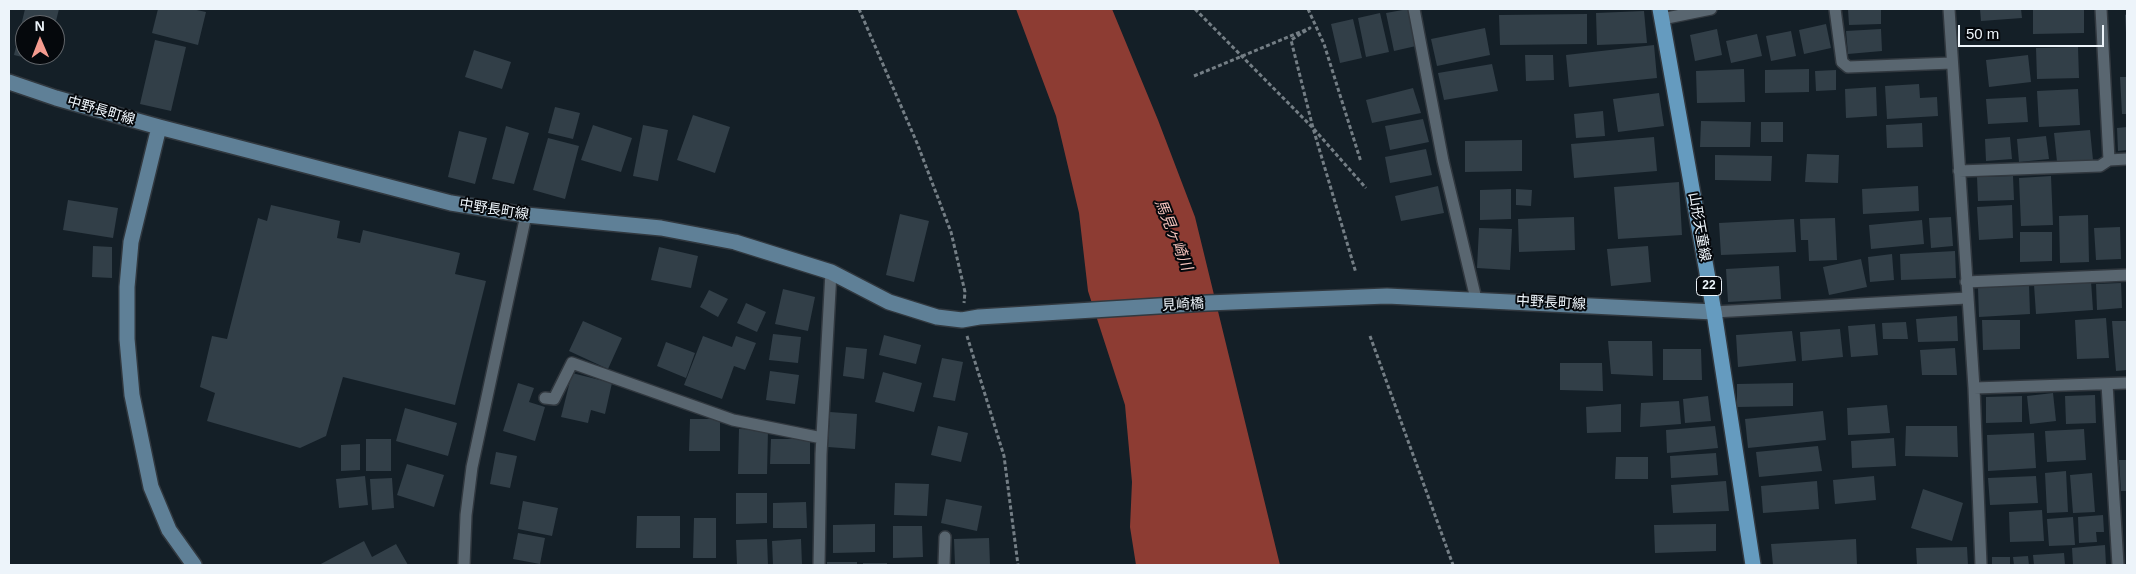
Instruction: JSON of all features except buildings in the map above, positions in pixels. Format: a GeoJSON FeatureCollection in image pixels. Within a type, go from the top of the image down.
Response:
{"type":"FeatureCollection","features":[{"type":"Feature","properties":{"kind":"main road","name":"山形天童線"},"geometry":{"type":"LineString","coordinates":[[1661,14],[1714,312],[1753,565]]}},
{"type":"Feature","properties":{"kind":"main road","name":"中野長町線"},"geometry":{"type":"LineString","coordinates":[[10,86],[451,203],[526,216],[661,228],[734,242],[831,272],[889,302],[937,317],[962,320],[979,317]]}},
{"type":"Feature","properties":{"kind":"main road"},"geometry":{"type":"LineString","coordinates":[[159,127],[132,242],[127,287],[127,338],[132,395],[151,487],[169,530],[194,565]]}},
{"type":"Feature","properties":{"kind":"main road","name":"中野長町線"},"geometry":{"type":"LineString","coordinates":[[1388,296],[1714,312]]}},
{"type":"Feature","properties":{"kind":"main road","name":"見崎橋"},"geometry":{"type":"LineString","coordinates":[[979,317],[1207,303],[1388,296]]}},
{"type":"Feature","properties":{"kind":"lane"},"geometry":{"type":"LineString","coordinates":[[1414,9],[1443,161],[1476,299]]}},
{"type":"Feature","properties":{"kind":"lane"},"geometry":{"type":"LineString","coordinates":[[1661,14],[1711,9]]}},
{"type":"Feature","properties":{"kind":"lane"},"geometry":{"type":"LineString","coordinates":[[1835,9],[1842,62],[1848,66],[1952,63]]}},
{"type":"Feature","properties":{"kind":"lane"},"geometry":{"type":"LineString","coordinates":[[1949,9],[1974,388],[1981,565]]}},
{"type":"Feature","properties":{"kind":"lane"},"geometry":{"type":"LineString","coordinates":[[2101,9],[2109,160]]}},
{"type":"Feature","properties":{"kind":"lane"},"geometry":{"type":"LineString","coordinates":[[1959,171],[2100,166],[2109,160],[2127,159]]}},
{"type":"Feature","properties":{"kind":"lane"},"geometry":{"type":"LineString","coordinates":[[464,565],[466,515],[472,467],[526,216]]}},
{"type":"Feature","properties":{"kind":"lane"},"geometry":{"type":"LineString","coordinates":[[819,565],[822,438],[831,272]]}},
{"type":"Feature","properties":{"kind":"lane"},"geometry":{"type":"LineString","coordinates":[[1966,282],[2127,275]]}},
{"type":"Feature","properties":{"kind":"lane"},"geometry":{"type":"LineString","coordinates":[[1714,312],[1967,298]]}},
{"type":"Feature","properties":{"kind":"lane"},"geometry":{"type":"LineString","coordinates":[[545,398],[554,399],[572,363],[733,420],[822,438]]}},
{"type":"Feature","properties":{"kind":"lane"},"geometry":{"type":"LineString","coordinates":[[1974,388],[2127,383]]}},
{"type":"Feature","properties":{"kind":"lane"},"geometry":{"type":"LineString","coordinates":[[2107,384],[2118,565]]}},
{"type":"Feature","properties":{"kind":"lane"},"geometry":{"type":"LineString","coordinates":[[944,565],[945,537]]}},
{"type":"Feature","properties":{"kind":"path"},"geometry":{"type":"LineString","coordinates":[[859,9],[917,143],[951,232],[965,292],[962,320],[1004,456],[1018,565]]}},
{"type":"Feature","properties":{"kind":"path"},"geometry":{"type":"LineString","coordinates":[[1194,9],[1313,128],[1366,188]]}},
{"type":"Feature","properties":{"kind":"path"},"geometry":{"type":"LineString","coordinates":[[1308,9],[1324,44],[1361,162]]}},
{"type":"Feature","properties":{"kind":"path"},"geometry":{"type":"LineString","coordinates":[[1194,76],[1310,28],[1291,40],[1313,128],[1356,272]]}},
{"type":"Feature","properties":{"kind":"path"},"geometry":{"type":"LineString","coordinates":[[1370,336],[1453,565]]}},
{"type":"Feature","properties":{"kind":"water","name":"馬見ヶ崎川"},"geometry":{"type":"Polygon","coordinates":[[[1016,9],[1112,9],[1158,120],[1195,217],[1280,565],[1136,565],[1130,527],[1132,482],[1125,405],[1088,291],[1079,213],[1056,116],[1016,9]]]}}]}
